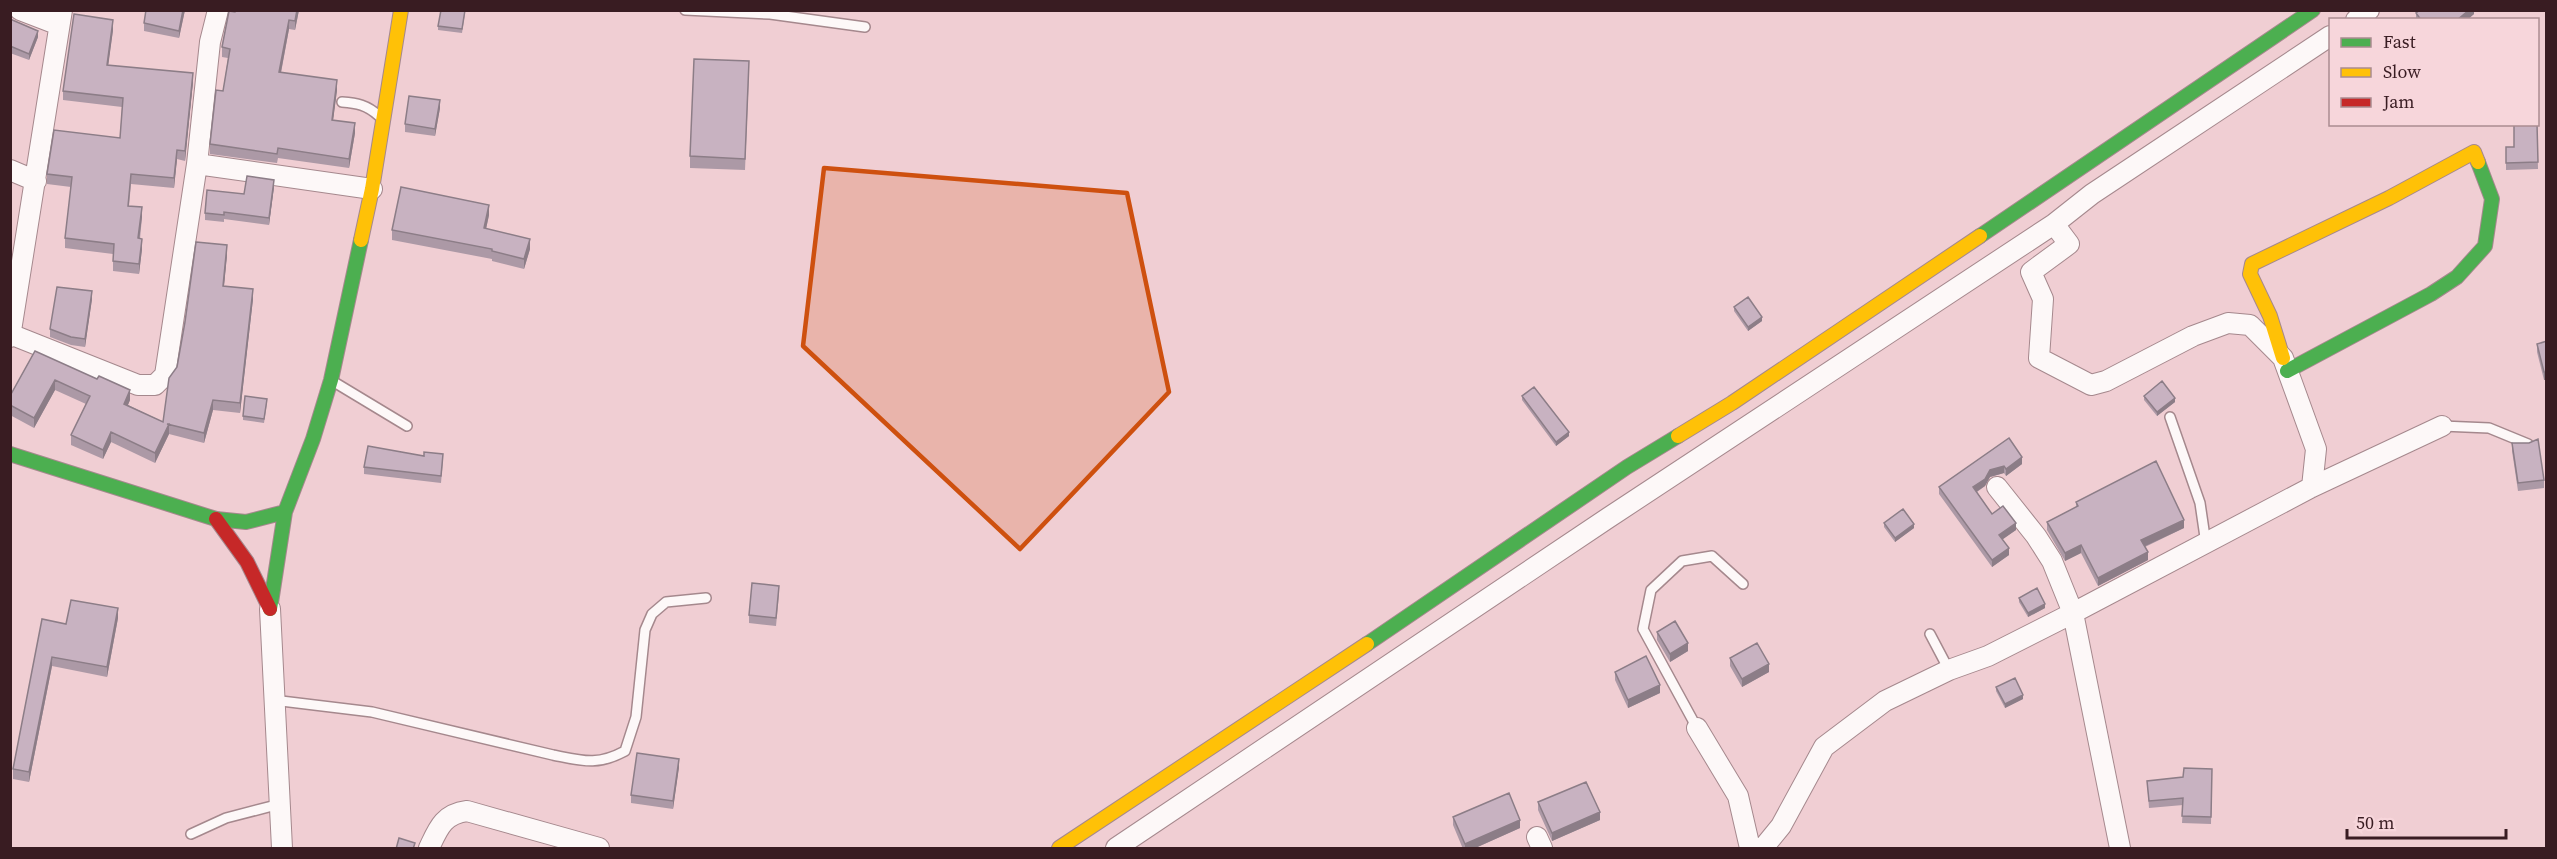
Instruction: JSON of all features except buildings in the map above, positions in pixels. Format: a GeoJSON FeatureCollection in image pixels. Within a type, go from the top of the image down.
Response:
{"type":"FeatureCollection","features":[{"type":"Feature","properties":{"kind":"street"},"geometry":{"type":"LineString","coordinates":[[20,10],[61,18],[11,335],[138,385],[155,385],[165,375],[197,164],[210,42],[218,10]]}},
{"type":"Feature","properties":{"kind":"street"},"geometry":{"type":"LineString","coordinates":[[282,849],[270,609],[285,512],[313,439],[331,380],[372,189],[401,10]]}},
{"type":"Feature","properties":{"kind":"street"},"geometry":{"type":"LineString","coordinates":[[1059,849],[1250,723],[1627,467],[1732,403],[2313,10]]}},
{"type":"Feature","properties":{"kind":"street"},"geometry":{"type":"LineString","coordinates":[[1116,849],[1618,512],[2054,224],[2092,194],[2329,37]]}},
{"type":"Feature","properties":{"kind":"street"},"geometry":{"type":"LineString","coordinates":[[2285,364],[2432,294],[2457,278],[2485,246],[2492,199],[2474,152],[2389,198],[2252,264],[2250,274],[2270,316],[2285,364],[2316,449],[2312,487]]}},
{"type":"Feature","properties":{"kind":"street"},"geometry":{"type":"LineString","coordinates":[[197,164],[372,189]]}},
{"type":"Feature","properties":{"kind":"street"},"geometry":{"type":"LineString","coordinates":[[10,170],[36,180]]}},
{"type":"Feature","properties":{"kind":"street"},"geometry":{"type":"LineString","coordinates":[[2054,224],[2069,244],[2031,272],[2043,299],[2039,358],[2091,385],[2106,381],[2193,336],[2228,323],[2250,325],[2285,364]]}},
{"type":"Feature","properties":{"kind":"street"},"geometry":{"type":"LineString","coordinates":[[1763,849],[1781,826],[1824,747],[1885,701],[1949,670],[1988,656],[2312,487],[2442,426]]}},
{"type":"Feature","properties":{"kind":"street"},"geometry":{"type":"LineString","coordinates":[[10,454],[216,519],[246,522],[285,512]]}},
{"type":"Feature","properties":{"kind":"street"},"geometry":{"type":"LineString","coordinates":[[1997,487],[2036,536],[2052,561],[2073,613],[2120,849]]}},
{"type":"Feature","properties":{"kind":"street"},"geometry":{"type":"LineString","coordinates":[[216,519],[246,556],[270,609]]}},
{"type":"Feature","properties":{"kind":"street"},"geometry":{"type":"LineString","coordinates":[[1697,728],[1738,796],[1750,849]]}},
{"type":"Feature","properties":{"kind":"street"},"geometry":{"type":"LineString","coordinates":[[429,849],[441,822],[454,813],[466,811],[599,849]]}},
{"type":"Feature","properties":{"kind":"lane"},"geometry":{"type":"LineString","coordinates":[[685,10],[770,14],[865,27]]}},
{"type":"Feature","properties":{"kind":"lane"},"geometry":{"type":"LineString","coordinates":[[342,102],[358,103],[371,108],[383,119]]}},
{"type":"Feature","properties":{"kind":"lane"},"geometry":{"type":"LineString","coordinates":[[331,380],[407,426]]}},
{"type":"Feature","properties":{"kind":"lane"},"geometry":{"type":"LineString","coordinates":[[2170,417],[2200,503],[2206,544]]}},
{"type":"Feature","properties":{"kind":"lane"},"geometry":{"type":"LineString","coordinates":[[2442,426],[2489,428],[2528,444]]}},
{"type":"Feature","properties":{"kind":"lane"},"geometry":{"type":"LineString","coordinates":[[1697,728],[1643,629],[1651,590],[1682,561],[1712,556],[1743,584]]}},
{"type":"Feature","properties":{"kind":"lane"},"geometry":{"type":"LineString","coordinates":[[273,700],[372,712],[554,755],[584,761],[608,760],[625,751],[636,717],[645,630],[652,614],[666,602],[706,598]]}},
{"type":"Feature","properties":{"kind":"lane"},"geometry":{"type":"LineString","coordinates":[[1930,634],[1949,670]]}},
{"type":"Feature","properties":{"kind":"lane"},"geometry":{"type":"LineString","coordinates":[[191,834],[226,818],[280,804]]}},
{"type":"Feature","properties":{"kind":"highlighted area"},"geometry":{"type":"Polygon","coordinates":[[[824,168],[1127,193],[1169,392],[1020,549],[803,346],[824,168]]]}},
{"type":"Feature","properties":{"kind":"traffic: fast"},"geometry":{"type":"LineString","coordinates":[[1980,236],[2313,10]]}},
{"type":"Feature","properties":{"kind":"traffic: fast"},"geometry":{"type":"LineString","coordinates":[[2287,371],[2431,294],[2457,277],[2485,246],[2492,199],[2478,162]]}},
{"type":"Feature","properties":{"kind":"traffic: fast"},"geometry":{"type":"LineString","coordinates":[[270,609],[285,512],[313,439],[331,380],[361,240]]}},
{"type":"Feature","properties":{"kind":"traffic: fast"},"geometry":{"type":"LineString","coordinates":[[1367,644],[1627,467],[1678,436]]}},
{"type":"Feature","properties":{"kind":"traffic: fast"},"geometry":{"type":"LineString","coordinates":[[10,454],[216,519],[246,522],[285,512]]}},
{"type":"Feature","properties":{"kind":"traffic: slow"},"geometry":{"type":"LineString","coordinates":[[361,240],[372,189],[401,10]]}},
{"type":"Feature","properties":{"kind":"traffic: slow"},"geometry":{"type":"LineString","coordinates":[[2283,358],[2270,316],[2250,274],[2252,264],[2389,198],[2474,152],[2478,162]]}},
{"type":"Feature","properties":{"kind":"traffic: slow"},"geometry":{"type":"LineString","coordinates":[[1678,436],[1732,403],[1980,236]]}},
{"type":"Feature","properties":{"kind":"traffic: slow"},"geometry":{"type":"LineString","coordinates":[[1059,848],[1367,644]]}},
{"type":"Feature","properties":{"kind":"traffic: jam"},"geometry":{"type":"LineString","coordinates":[[216,519],[247,562],[270,609]]}}]}
